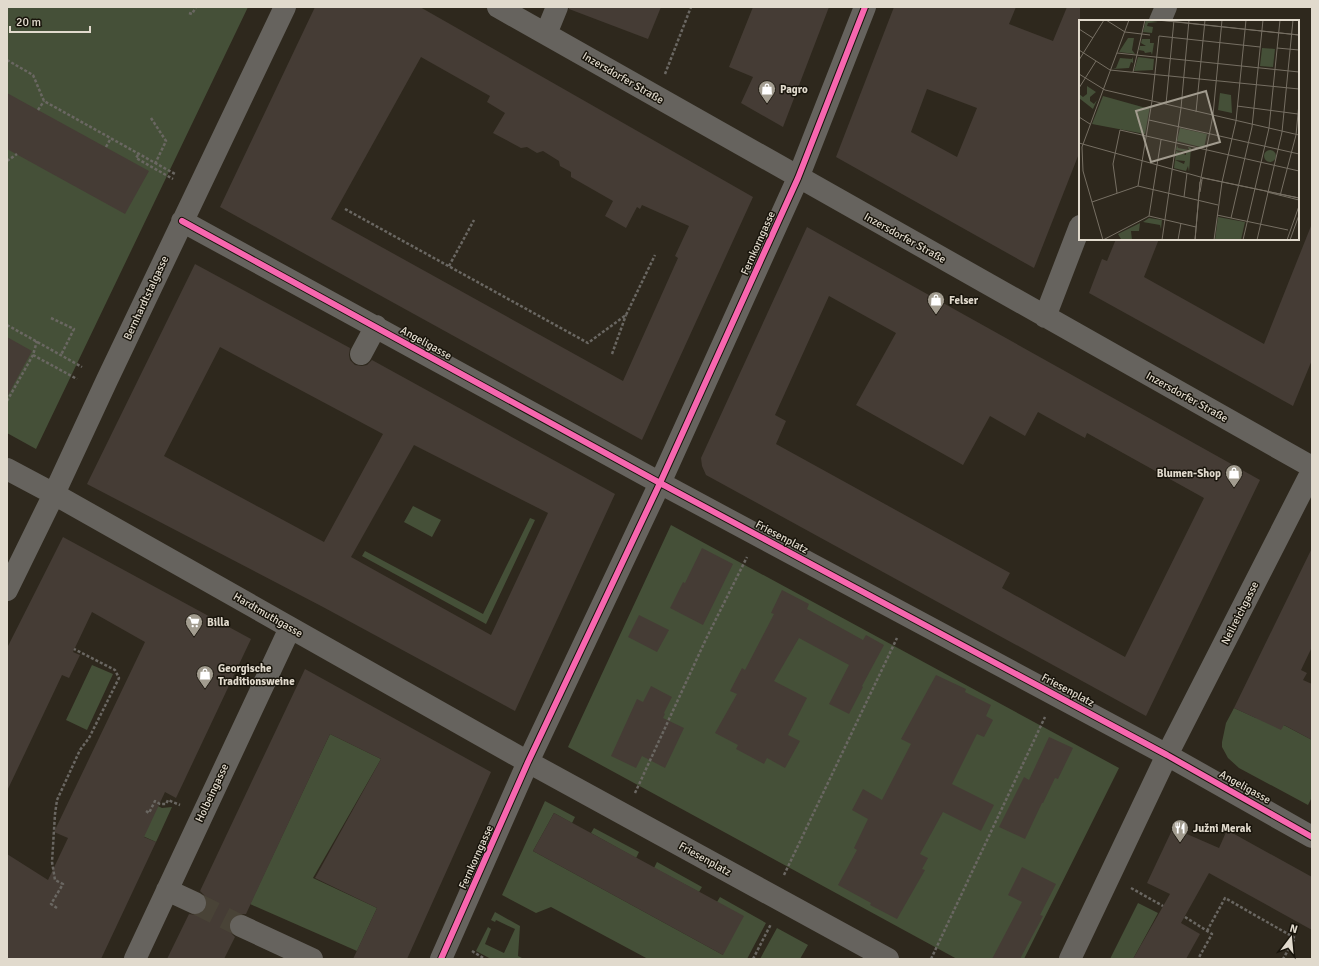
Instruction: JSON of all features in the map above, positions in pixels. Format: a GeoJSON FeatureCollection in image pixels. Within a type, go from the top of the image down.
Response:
{"type":"FeatureCollection","features":[{"type":"Feature","properties":{"kind":"street","name":"Bernhardtstalgasse"},"geometry":{"type":"LineString","coordinates":[[9,581],[54,494],[284,7]]}},
{"type":"Feature","properties":{"kind":"street","name":"Inzersdorfer Straße"},"geometry":{"type":"LineString","coordinates":[[498,7],[798,178],[1312,467]]}},
{"type":"Feature","properties":{"kind":"street"},"geometry":{"type":"LineString","coordinates":[[546,34],[557,7]]}},
{"type":"Feature","properties":{"kind":"street","name":"Fernkorngasse"},"geometry":{"type":"LineString","coordinates":[[660,483],[798,178],[865,7]]}},
{"type":"Feature","properties":{"kind":"street"},"geometry":{"type":"LineString","coordinates":[[1160,20],[1166,7]]}},
{"type":"Feature","properties":{"kind":"street","name":"Angeligasse"},"geometry":{"type":"LineString","coordinates":[[182,221],[660,483]]}},
{"type":"Feature","properties":{"kind":"street"},"geometry":{"type":"LineString","coordinates":[[1044,317],[1079,229]]}},
{"type":"Feature","properties":{"kind":"street"},"geometry":{"type":"LineString","coordinates":[[360,354],[376,326]]}},
{"type":"Feature","properties":{"kind":"street","name":"Hardtmuthgasse"},"geometry":{"type":"LineString","coordinates":[[7,469],[54,494],[528,762]]}},
{"type":"Feature","properties":{"kind":"street","name":"Neilreichgasse"},"geometry":{"type":"LineString","coordinates":[[1167,755],[1312,471]]}},
{"type":"Feature","properties":{"kind":"street"},"geometry":{"type":"LineString","coordinates":[[528,762],[660,483]]}},
{"type":"Feature","properties":{"kind":"street","name":"Friesenplatz"},"geometry":{"type":"LineString","coordinates":[[660,483],[1167,755]]}},
{"type":"Feature","properties":{"kind":"street","name":"Holbeingasse"},"geometry":{"type":"LineString","coordinates":[[135,959],[290,628]]}},
{"type":"Feature","properties":{"kind":"street","name":"Angeligasse"},"geometry":{"type":"LineString","coordinates":[[1167,755],[1312,837]]}},
{"type":"Feature","properties":{"kind":"street"},"geometry":{"type":"LineString","coordinates":[[1070,959],[1167,755]]}},
{"type":"Feature","properties":{"kind":"street","name":"Fernkorngasse"},"geometry":{"type":"LineString","coordinates":[[442,959],[528,762]]}},
{"type":"Feature","properties":{"kind":"street","name":"Friesenplatz"},"geometry":{"type":"LineString","coordinates":[[528,762],[888,959]]}},
{"type":"Feature","properties":{"kind":"street"},"geometry":{"type":"LineString","coordinates":[[167,890],[194,903]]}},
{"type":"Feature","properties":{"kind":"street"},"geometry":{"type":"LineString","coordinates":[[241,926],[312,959]]}},
{"type":"Feature","properties":{"kind":"path"},"geometry":{"type":"LineString","coordinates":[[189,13],[192,14],[196,7]]}},
{"type":"Feature","properties":{"kind":"path"},"geometry":{"type":"LineString","coordinates":[[656,97],[691,7]]}},
{"type":"Feature","properties":{"kind":"path"},"geometry":{"type":"LineString","coordinates":[[7,60],[33,75],[44,101],[138,155],[175,174]]}},
{"type":"Feature","properties":{"kind":"path"},"geometry":{"type":"LineString","coordinates":[[38,110],[44,101]]}},
{"type":"Feature","properties":{"kind":"path"},"geometry":{"type":"LineString","coordinates":[[151,118],[166,141],[155,164]]}},
{"type":"Feature","properties":{"kind":"path"},"geometry":{"type":"LineString","coordinates":[[106,147],[110,138]]}},
{"type":"Feature","properties":{"kind":"path"},"geometry":{"type":"LineString","coordinates":[[7,161],[17,154]]}},
{"type":"Feature","properties":{"kind":"path"},"geometry":{"type":"LineString","coordinates":[[138,155],[136,158],[173,178]]}},
{"type":"Feature","properties":{"kind":"path"},"geometry":{"type":"LineString","coordinates":[[346,209],[588,343],[626,315]]}},
{"type":"Feature","properties":{"kind":"path"},"geometry":{"type":"LineString","coordinates":[[449,266],[474,220]]}},
{"type":"Feature","properties":{"kind":"path"},"geometry":{"type":"LineString","coordinates":[[612,354],[626,315],[655,255]]}},
{"type":"Feature","properties":{"kind":"path"},"geometry":{"type":"LineString","coordinates":[[51,318],[74,330],[61,355]]}},
{"type":"Feature","properties":{"kind":"path"},"geometry":{"type":"LineString","coordinates":[[7,325],[82,367]]}},
{"type":"Feature","properties":{"kind":"path"},"geometry":{"type":"LineString","coordinates":[[7,402],[33,355],[36,341]]}},
{"type":"Feature","properties":{"kind":"path"},"geometry":{"type":"LineString","coordinates":[[33,355],[77,379]]}},
{"type":"Feature","properties":{"kind":"path"},"geometry":{"type":"LineString","coordinates":[[625,816],[706,639],[757,535]]}},
{"type":"Feature","properties":{"kind":"path"},"geometry":{"type":"LineString","coordinates":[[753,959],[773,921],[785,871],[908,616]]}},
{"type":"Feature","properties":{"kind":"path"},"geometry":{"type":"LineString","coordinates":[[57,908],[51,904],[63,884],[55,880],[52,862],[57,800],[76,757],[89,738],[119,678],[115,670],[74,649]]}},
{"type":"Feature","properties":{"kind":"path"},"geometry":{"type":"LineString","coordinates":[[931,959],[1056,695]]}},
{"type":"Feature","properties":{"kind":"path"},"geometry":{"type":"LineString","coordinates":[[146,811],[150,813],[155,801],[160,804]]}},
{"type":"Feature","properties":{"kind":"path"},"geometry":{"type":"LineString","coordinates":[[1110,876],[1163,906]]}},
{"type":"Feature","properties":{"kind":"path"},"geometry":{"type":"LineString","coordinates":[[1207,931],[1224,898],[1295,938],[1283,959]]}},
{"type":"Feature","properties":{"kind":"path"},"geometry":{"type":"LineString","coordinates":[[1184,917],[1212,934],[1198,959]]}},
{"type":"Feature","properties":{"kind":"green space"},"geometry":{"type":"Polygon","coordinates":[[[7,7],[248,7],[36,449],[7,433],[7,7]]]}},
{"type":"Feature","properties":{"kind":"green space"},"geometry":{"type":"Polygon","coordinates":[[[413,506],[441,520],[432,537],[404,522],[413,506]]]}},
{"type":"Feature","properties":{"kind":"green space"},"geometry":{"type":"Polygon","coordinates":[[[530,518],[535,520],[486,624],[362,556],[365,551],[483,614],[530,518]]]}},
{"type":"Feature","properties":{"kind":"green space"},"geometry":{"type":"Polygon","coordinates":[[[671,525],[1119,768],[1024,959],[957,959],[568,747],[671,525]]]}},
{"type":"Feature","properties":{"kind":"green space"},"geometry":{"type":"Polygon","coordinates":[[[92,665],[113,674],[87,730],[66,720],[92,665]]]}},
{"type":"Feature","properties":{"kind":"green space"},"geometry":{"type":"Polygon","coordinates":[[[1234,708],[1256,718],[1259,712],[1312,740],[1312,797],[1308,805],[1239,768],[1228,758],[1222,747],[1222,742],[1226,723],[1234,708]]]}},
{"type":"Feature","properties":{"kind":"green space"},"geometry":{"type":"Polygon","coordinates":[[[330,734],[381,759],[313,878],[377,908],[357,951],[250,904],[330,734]]]}},
{"type":"Feature","properties":{"kind":"green space"},"geometry":{"type":"Polygon","coordinates":[[[545,801],[575,817],[572,823],[554,813],[533,851],[723,955],[717,902],[720,897],[766,923],[747,959],[648,959],[551,907],[536,913],[502,895],[545,801]]]}},
{"type":"Feature","properties":{"kind":"green space"},"geometry":{"type":"Polygon","coordinates":[[[156,805],[162,808],[172,807],[156,842],[136,833],[156,805]]]}},
{"type":"Feature","properties":{"kind":"green space"},"geometry":{"type":"Polygon","coordinates":[[[594,828],[639,852],[636,858],[591,833],[594,828]]]}},
{"type":"Feature","properties":{"kind":"green space"},"geometry":{"type":"Polygon","coordinates":[[[657,862],[702,887],[699,892],[654,868],[657,862]]]}},
{"type":"Feature","properties":{"kind":"green space"},"geometry":{"type":"Polygon","coordinates":[[[1138,903],[1158,913],[1133,959],[1110,959],[1138,903]]]}},
{"type":"Feature","properties":{"kind":"green space"},"geometry":{"type":"Polygon","coordinates":[[[495,912],[520,926],[518,956],[524,959],[491,959],[476,951],[488,927],[491,929],[485,944],[504,953],[515,929],[496,920],[495,922],[491,920],[495,912]]]}},
{"type":"Feature","properties":{"kind":"green space"},"geometry":{"type":"Polygon","coordinates":[[[777,928],[808,945],[800,959],[760,959],[777,928]]]}},
{"type":"Feature","properties":{"kind":"building"},"geometry":{"type":"Polygon","coordinates":[[[315,7],[420,7],[753,197],[642,440],[220,207],[315,7]],[[421,57],[331,219],[623,381],[678,258],[675,256],[689,226],[642,205],[640,209],[637,207],[626,228],[605,216],[613,201],[571,177],[571,172],[560,166],[559,161],[543,151],[537,153],[527,147],[521,148],[493,133],[505,113],[487,102],[490,96],[421,57]]]}},
{"type":"Feature","properties":{"kind":"building"},"geometry":{"type":"Polygon","coordinates":[[[569,7],[661,7],[648,39],[569,9],[569,7]]]}},
{"type":"Feature","properties":{"kind":"building"},"geometry":{"type":"Polygon","coordinates":[[[753,7],[829,7],[783,127],[741,103],[753,77],[729,67],[753,7]]]}},
{"type":"Feature","properties":{"kind":"building"},"geometry":{"type":"Polygon","coordinates":[[[894,7],[1016,7],[1009,24],[1053,41],[1067,7],[1080,7],[1079,154],[1034,268],[836,157],[894,7]],[[927,89],[911,132],[957,157],[977,108],[927,89]]]}},
{"type":"Feature","properties":{"kind":"building"},"geometry":{"type":"Polygon","coordinates":[[[7,93],[149,171],[125,214],[7,149],[7,93]]]}},
{"type":"Feature","properties":{"kind":"building"},"geometry":{"type":"Polygon","coordinates":[[[1312,226],[1312,360],[1293,406],[1089,293],[1102,259],[1107,261],[1116,240],[1159,240],[1144,277],[1264,344],[1312,226]]]}},
{"type":"Feature","properties":{"kind":"building"},"geometry":{"type":"Polygon","coordinates":[[[807,227],[1260,480],[1146,716],[706,475],[702,466],[701,458],[807,227]],[[829,296],[775,415],[786,421],[776,444],[1010,573],[1002,588],[1125,657],[1204,498],[1087,433],[1085,438],[1038,412],[1025,436],[990,416],[963,465],[856,405],[896,333],[829,296]]]}},
{"type":"Feature","properties":{"kind":"building"},"geometry":{"type":"Polygon","coordinates":[[[195,264],[350,348],[350,360],[355,365],[367,365],[372,360],[615,494],[515,711],[323,607],[87,484],[195,264]],[[220,347],[164,456],[324,542],[383,434],[220,347]],[[414,445],[351,557],[491,635],[548,513],[414,445]]]}},
{"type":"Feature","properties":{"kind":"building"},"geometry":{"type":"Polygon","coordinates":[[[7,337],[32,351],[7,397],[7,337]]]}},
{"type":"Feature","properties":{"kind":"building"},"geometry":{"type":"Polygon","coordinates":[[[63,537],[251,639],[176,798],[165,792],[144,837],[156,842],[101,959],[7,959],[7,854],[48,880],[68,838],[54,832],[145,642],[92,612],[73,652],[80,655],[69,678],[62,675],[7,791],[7,648],[63,537]]]}},
{"type":"Feature","properties":{"kind":"building"},"geometry":{"type":"Polygon","coordinates":[[[702,548],[733,564],[703,625],[670,608],[683,582],[685,583],[702,548]]]}},
{"type":"Feature","properties":{"kind":"building"},"geometry":{"type":"Polygon","coordinates":[[[1312,548],[1312,647],[1301,670],[1307,673],[1303,680],[1312,684],[1312,740],[1284,725],[1281,730],[1234,708],[1312,548]]]}},
{"type":"Feature","properties":{"kind":"building"},"geometry":{"type":"Polygon","coordinates":[[[782,590],[809,604],[807,609],[863,640],[866,635],[884,645],[849,714],[829,704],[849,665],[799,638],[774,681],[807,698],[788,735],[800,741],[785,768],[767,758],[764,764],[736,749],[738,745],[715,733],[737,694],[730,691],[742,668],[745,670],[774,614],[771,613],[782,590]]]}},
{"type":"Feature","properties":{"kind":"building"},"geometry":{"type":"Polygon","coordinates":[[[639,615],[669,630],[657,652],[628,637],[639,615]]]}},
{"type":"Feature","properties":{"kind":"building"},"geometry":{"type":"Polygon","coordinates":[[[305,669],[491,772],[407,959],[353,959],[377,908],[315,878],[381,759],[330,734],[246,914],[234,916],[230,920],[229,927],[231,933],[235,937],[224,959],[167,959],[189,914],[196,915],[202,913],[206,909],[207,902],[205,896],[200,891],[305,669]]]}},
{"type":"Feature","properties":{"kind":"building"},"geometry":{"type":"Polygon","coordinates":[[[936,675],[966,689],[965,692],[991,705],[986,716],[993,720],[984,737],[977,734],[952,784],[994,805],[981,831],[943,812],[920,854],[928,858],[922,869],[925,870],[897,919],[870,905],[871,903],[838,885],[857,850],[854,848],[868,819],[852,810],[863,789],[882,800],[911,744],[901,739],[936,675]]]}},
{"type":"Feature","properties":{"kind":"building"},"geometry":{"type":"Polygon","coordinates":[[[651,686],[672,697],[663,718],[684,728],[665,768],[642,756],[636,768],[611,756],[637,699],[643,702],[651,686]]]}},
{"type":"Feature","properties":{"kind":"building"},"geometry":{"type":"Polygon","coordinates":[[[1049,737],[1073,748],[1058,779],[1055,778],[1025,839],[999,827],[1024,777],[1029,780],[1049,737]]]}},
{"type":"Feature","properties":{"kind":"building"},"geometry":{"type":"Polygon","coordinates":[[[554,813],[744,916],[723,955],[533,851],[554,813]]]}},
{"type":"Feature","properties":{"kind":"building"},"geometry":{"type":"Polygon","coordinates":[[[1173,828],[1219,848],[1227,830],[1312,877],[1312,930],[1209,873],[1181,923],[1200,934],[1186,959],[1133,959],[1170,894],[1147,883],[1173,828]]]}},
{"type":"Feature","properties":{"kind":"building"},"geometry":{"type":"Polygon","coordinates":[[[1022,867],[1056,884],[1040,915],[1043,916],[1020,959],[992,959],[1022,902],[1008,895],[1022,867]]]}},
{"type":"Feature","properties":{"kind":"tunnel"},"geometry":{"type":"LineString","coordinates":[[195,903],[241,926]]}},
{"type":"Feature","properties":{"kind":"cycle path"},"geometry":{"type":"LineString","coordinates":[[441,959],[528,762],[660,483],[798,178],[865,7]]}},
{"type":"Feature","properties":{"kind":"cycle path"},"geometry":{"type":"LineString","coordinates":[[182,221],[660,483],[1167,755],[1312,837]]}},
{"type":"Feature","properties":{"kind":"place","name":"Pagro"},"geometry":{"type":"Point","coordinates":[767,104]}},
{"type":"Feature","properties":{"kind":"place","name":"Felser"},"geometry":{"type":"Point","coordinates":[936,315]}},
{"type":"Feature","properties":{"kind":"place","name":"Blumen-Shop"},"geometry":{"type":"Point","coordinates":[1234,488]}},
{"type":"Feature","properties":{"kind":"place","name":"Billa"},"geometry":{"type":"Point","coordinates":[194,637]}},
{"type":"Feature","properties":{"kind":"place","name":"Georgische Traditionsweine"},"geometry":{"type":"Point","coordinates":[205,689]}},
{"type":"Feature","properties":{"kind":"place","name":"Južni Merak"},"geometry":{"type":"Point","coordinates":[1180,843]}}]}
